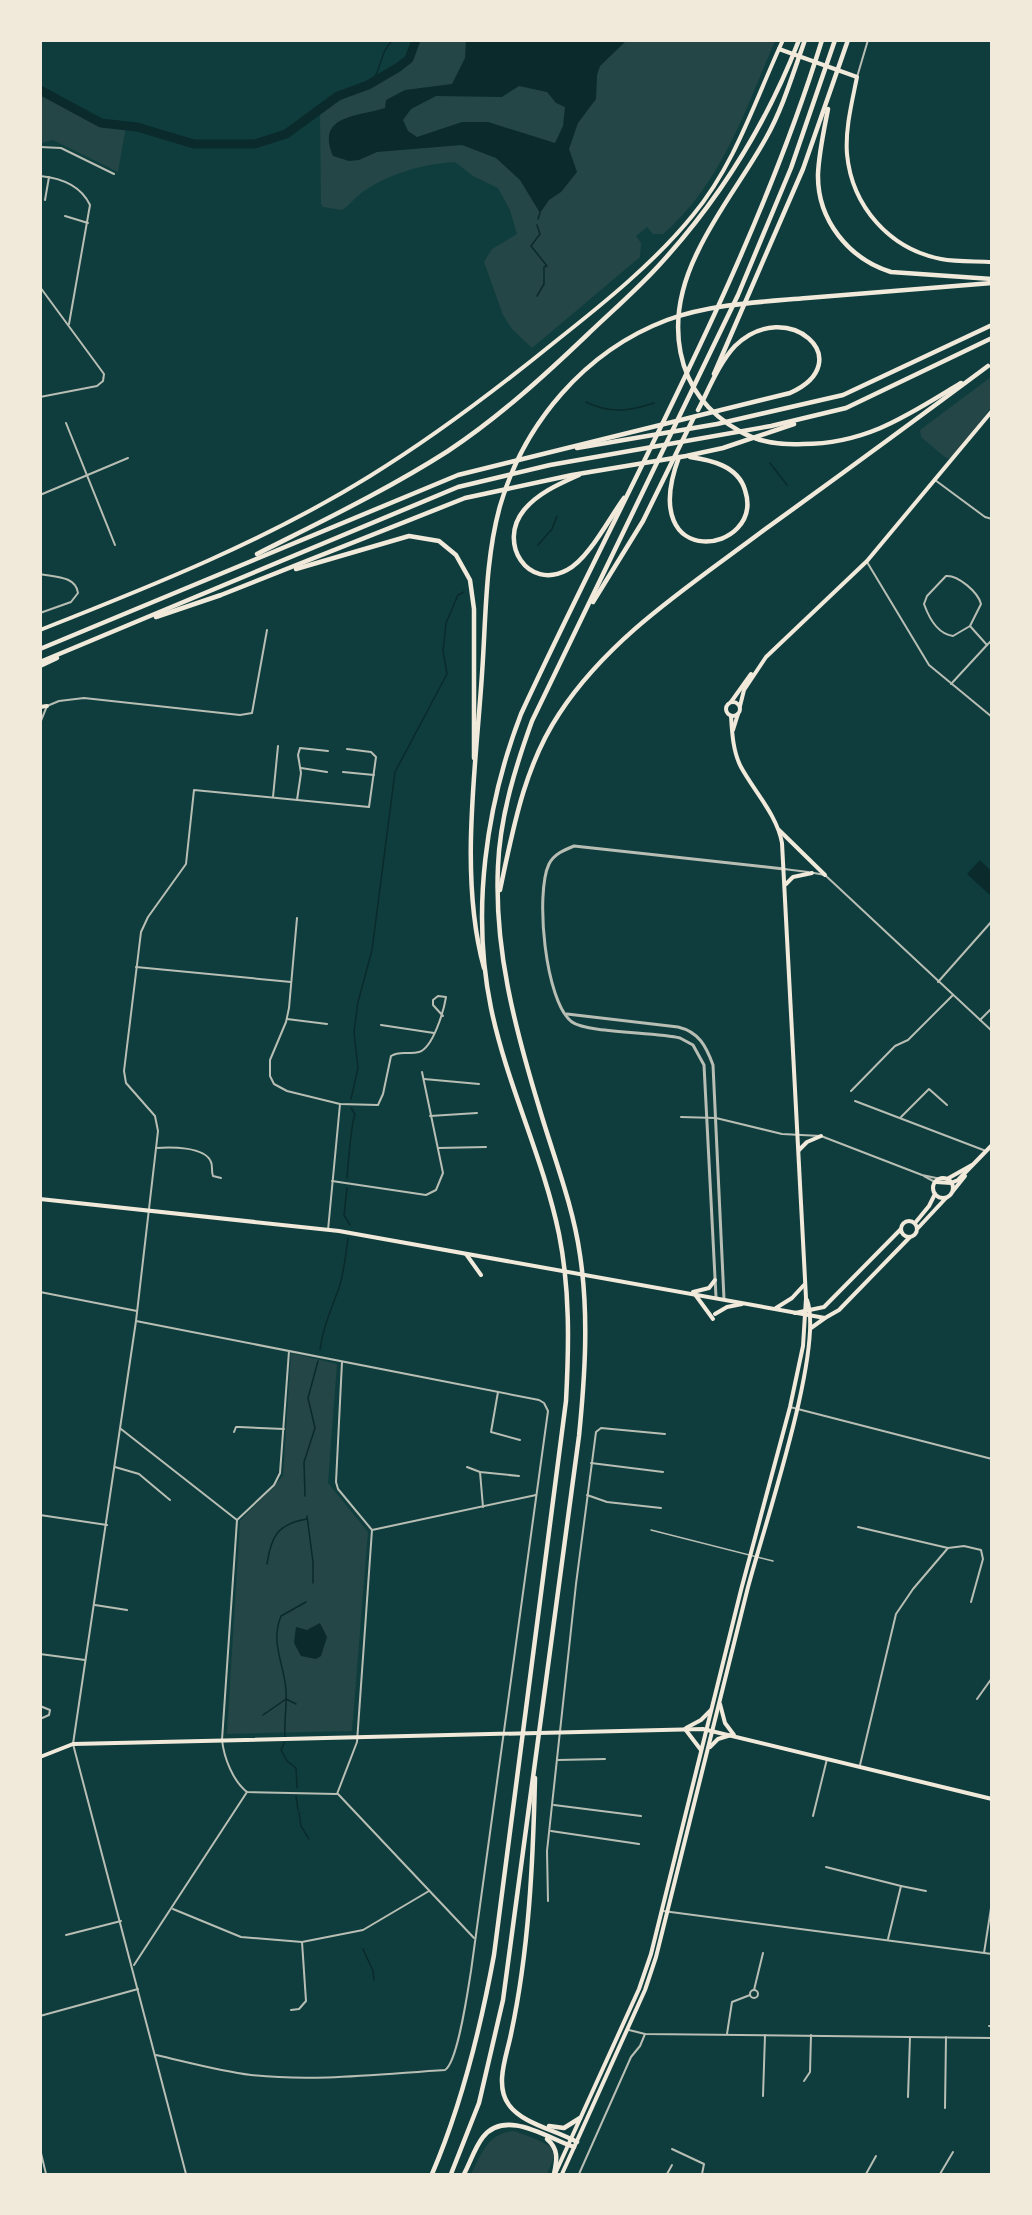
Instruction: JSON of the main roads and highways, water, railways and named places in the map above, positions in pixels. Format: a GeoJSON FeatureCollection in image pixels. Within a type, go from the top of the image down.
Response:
{"type":"FeatureCollection","features":[{"type":"Feature","properties":{"kind":"highway"},"geometry":{"type":"LineString","coordinates":[[486,976],[485,863],[490,824],[501,773],[521,714],[725,290],[771,181],[822,40]]}},
{"type":"Feature","properties":{"kind":"highway"},"geometry":{"type":"LineString","coordinates":[[451,2175],[479,2103],[503,2000],[579,1436],[585,1357],[585,1306],[575,1229],[514,1025],[504,970],[499,896],[499,848],[513,777],[541,700],[582,620],[738,295],[777,204],[820,88],[835,40]]}},
{"type":"Feature","properties":{"kind":"highway"},"geometry":{"type":"LineString","coordinates":[[698,410],[799,180],[831,95],[848,40]]}},
{"type":"Feature","properties":{"kind":"highway"},"geometry":{"type":"LineString","coordinates":[[802,41],[768,134],[698,251],[681,299],[678,343],[684,370],[691,384],[708,407],[734,428],[765,442],[784,445],[842,442],[871,434],[902,419],[990,365]]}},
{"type":"Feature","properties":{"kind":"highway"},"geometry":{"type":"LineString","coordinates":[[225,570],[398,482],[478,430],[520,398],[660,264],[695,223],[742,155],[788,77]]}},
{"type":"Feature","properties":{"kind":"highway"},"geometry":{"type":"LineString","coordinates":[[831,95],[819,158],[820,195],[831,225],[848,247],[875,267],[891,272],[992,281]]}},
{"type":"Feature","properties":{"kind":"highway"},"geometry":{"type":"LineString","coordinates":[[474,794],[493,540],[501,504],[527,440],[546,411],[583,371],[646,330],[693,313],[762,302],[992,281]]}},
{"type":"Feature","properties":{"kind":"highway"},"geometry":{"type":"LineString","coordinates":[[550,452],[629,441],[717,424],[843,395],[992,325]]}},
{"type":"Feature","properties":{"kind":"highway"},"geometry":{"type":"LineString","coordinates":[[40,649],[414,492],[496,465],[631,433],[714,412],[790,393],[813,378],[819,363],[818,351],[813,341],[801,331],[770,328],[751,334],[735,346],[723,362],[698,410],[691,423],[643,521],[582,620]]}},
{"type":"Feature","properties":{"kind":"highway"},"geometry":{"type":"LineString","coordinates":[[136,623],[201,602],[433,509],[492,490],[702,453],[812,417],[872,396],[992,338]]}},
{"type":"Feature","properties":{"kind":"highway"},"geometry":{"type":"LineString","coordinates":[[499,896],[517,813],[542,744],[577,688],[603,658],[678,595],[990,365]]}},
{"type":"Feature","properties":{"kind":"highway"},"geometry":{"type":"LineString","coordinates":[[40,664],[416,504],[494,477],[812,417]]}},
{"type":"Feature","properties":{"kind":"highway"},"geometry":{"type":"LineString","coordinates":[[686,456],[727,467],[739,478],[747,495],[746,510],[736,530],[718,541],[690,539],[679,530],[670,514],[670,489],[674,469],[691,423]]}},
{"type":"Feature","properties":{"kind":"highway"},"geometry":{"type":"LineString","coordinates":[[584,473],[545,492],[520,516],[513,542],[519,558],[531,569],[554,575],[573,566],[631,489]]}},
{"type":"Feature","properties":{"kind":"highway"},"geometry":{"type":"LineString","coordinates":[[254,581],[409,536],[427,537],[439,542],[456,555],[470,580],[474,609],[472,888],[478,942],[503,1056],[559,1232],[568,1307],[566,1401],[494,1955],[479,2031],[461,2100],[432,2175]]}},
{"type":"Feature","properties":{"kind":"highway"},"geometry":{"type":"LineString","coordinates":[[536,1754],[526,1940],[502,2083],[508,2104],[516,2112],[570,2138],[576,2144]]}},
{"type":"Feature","properties":{"kind":"highway"},"geometry":{"type":"LineString","coordinates":[[541,2124],[564,2128],[580,2118]]}},
{"type":"Feature","properties":{"kind":"highway"},"geometry":{"type":"LineString","coordinates":[[464,2175],[483,2137],[491,2131],[509,2125],[535,2132],[567,2145],[576,2144]]}},
{"type":"Feature","properties":{"kind":"highway"},"geometry":{"type":"LineString","coordinates":[[535,2132],[554,2145],[557,2160],[555,2175]]}},
{"type":"Feature","properties":{"kind":"main road"},"geometry":{"type":"LineString","coordinates":[[40,630],[121,598],[314,508],[370,476],[505,382],[592,312],[659,252],[693,215],[721,174],[742,136],[783,40]]}},
{"type":"Feature","properties":{"kind":"main road"},"geometry":{"type":"LineString","coordinates":[[779,49],[857,77],[847,154],[858,195],[872,220],[905,246],[926,255],[943,259],[992,262]]}},
{"type":"Feature","properties":{"kind":"main road"},"geometry":{"type":"LineString","coordinates":[[825,874],[779,830],[740,766],[731,716],[726,709],[766,657],[867,561],[992,411]]}},
{"type":"Feature","properties":{"kind":"main road"},"geometry":{"type":"LineString","coordinates":[[733,734],[744,690],[754,672]]}},
{"type":"Feature","properties":{"kind":"main road"},"geometry":{"type":"LineString","coordinates":[[731,702],[740,706]]}},
{"type":"Feature","properties":{"kind":"main road"},"geometry":{"type":"LineString","coordinates":[[40,707],[47,706]]}},
{"type":"Feature","properties":{"kind":"main road"},"geometry":{"type":"LineString","coordinates":[[731,716],[738,714]]}},
{"type":"Feature","properties":{"kind":"main road"},"geometry":{"type":"LineString","coordinates":[[684,1831],[714,1730],[747,1590],[796,1409],[811,1328],[805,1283],[785,886],[779,830]]}},
{"type":"Feature","properties":{"kind":"main road"},"geometry":{"type":"LineString","coordinates":[[785,886],[793,877],[812,873]]}},
{"type":"Feature","properties":{"kind":"main road"},"geometry":{"type":"LineString","coordinates":[[798,1150],[807,1142],[821,1136]]}},
{"type":"Feature","properties":{"kind":"main road"},"geometry":{"type":"LineString","coordinates":[[811,1328],[844,1304],[910,1237],[915,1235],[917,1229],[992,1145]]}},
{"type":"Feature","properties":{"kind":"main road"},"geometry":{"type":"LineString","coordinates":[[938,1180],[946,1179],[977,1161]]}},
{"type":"Feature","properties":{"kind":"main road"},"geometry":{"type":"LineString","coordinates":[[938,1180],[951,1182],[969,1171]]}},
{"type":"Feature","properties":{"kind":"main road"},"geometry":{"type":"LineString","coordinates":[[946,1179],[951,1182],[953,1191]]}},
{"type":"Feature","properties":{"kind":"main road"},"geometry":{"type":"LineString","coordinates":[[915,1223],[929,1206],[938,1180]]}},
{"type":"Feature","properties":{"kind":"main road"},"geometry":{"type":"LineString","coordinates":[[935,1193],[946,1198]]}},
{"type":"Feature","properties":{"kind":"main road"},"geometry":{"type":"LineString","coordinates":[[40,1199],[328,1230],[691,1292],[805,1316],[825,1318]]}},
{"type":"Feature","properties":{"kind":"main road"},"geometry":{"type":"LineString","coordinates":[[794,1313],[825,1307],[907,1221],[915,1223]]}},
{"type":"Feature","properties":{"kind":"main road"},"geometry":{"type":"LineString","coordinates":[[915,1223],[917,1229]]}},
{"type":"Feature","properties":{"kind":"main road"},"geometry":{"type":"LineString","coordinates":[[901,1229],[905,1236],[910,1237]]}},
{"type":"Feature","properties":{"kind":"main road"},"geometry":{"type":"LineString","coordinates":[[466,1254],[482,1275]]}},
{"type":"Feature","properties":{"kind":"main road"},"geometry":{"type":"LineString","coordinates":[[691,1292],[709,1288],[715,1280]]}},
{"type":"Feature","properties":{"kind":"main road"},"geometry":{"type":"LineString","coordinates":[[775,1308],[792,1298],[805,1283]]}},
{"type":"Feature","properties":{"kind":"main road"},"geometry":{"type":"LineString","coordinates":[[691,1292],[713,1319]]}},
{"type":"Feature","properties":{"kind":"main road"},"geometry":{"type":"LineString","coordinates":[[837,1296],[844,1304]]}},
{"type":"Feature","properties":{"kind":"main road"},"geometry":{"type":"LineString","coordinates":[[715,1314],[726,1307],[746,1304]]}},
{"type":"Feature","properties":{"kind":"main road"},"geometry":{"type":"LineString","coordinates":[[562,2175],[648,1982],[656,1957],[701,1751],[790,1407],[805,1329],[805,1316],[808,1310]]}},
{"type":"Feature","properties":{"kind":"main road"},"geometry":{"type":"LineString","coordinates":[[719,1701],[725,1723],[733,1735]]}},
{"type":"Feature","properties":{"kind":"main road"},"geometry":{"type":"LineString","coordinates":[[684,1729],[697,1724],[713,1707]]}},
{"type":"Feature","properties":{"kind":"main road"},"geometry":{"type":"LineString","coordinates":[[684,1729],[701,1751]]}},
{"type":"Feature","properties":{"kind":"main road"},"geometry":{"type":"LineString","coordinates":[[40,1757],[73,1744],[707,1729],[992,1799]]}},
{"type":"Feature","properties":{"kind":"main road"},"geometry":{"type":"LineString","coordinates":[[708,1750],[718,1739],[733,1735]]}},
{"type":"Feature","properties":{"kind":"main road"},"geometry":{"type":"LineString","coordinates":[[555,2175],[642,1980],[662,1923]]}},
{"type":"Feature","properties":{"kind":"waterway"},"geometry":{"type":"LineString","coordinates":[[368,85],[373,80],[385,51],[393,40]]}},
{"type":"Feature","properties":{"kind":"waterway"},"geometry":{"type":"LineString","coordinates":[[40,90],[101,123],[137,127],[194,144],[255,144],[286,134],[338,96],[368,85],[397,68],[409,59],[416,40]]}},
{"type":"Feature","properties":{"kind":"waterway"},"geometry":{"type":"LineString","coordinates":[[538,219],[540,213]]}},
{"type":"Feature","properties":{"kind":"waterway"},"geometry":{"type":"LineString","coordinates":[[537,225],[540,234],[531,246],[547,266],[544,267],[544,284],[537,296]]}},
{"type":"Feature","properties":{"kind":"waterway"},"geometry":{"type":"LineString","coordinates":[[586,402],[612,410],[637,408],[654,403]]}},
{"type":"Feature","properties":{"kind":"waterway"},"geometry":{"type":"LineString","coordinates":[[770,463],[787,485]]}},
{"type":"Feature","properties":{"kind":"waterway"},"geometry":{"type":"LineString","coordinates":[[538,545],[552,529],[557,516]]}},
{"type":"Feature","properties":{"kind":"waterway"},"geometry":{"type":"LineString","coordinates":[[351,1099],[358,1068],[354,1032],[358,1002],[372,950],[395,772],[447,674],[443,651],[446,623],[458,595],[464,592]]}},
{"type":"Feature","properties":{"kind":"waterway"},"geometry":{"type":"LineString","coordinates":[[347,1178],[355,1114],[351,1108]]}},
{"type":"Feature","properties":{"kind":"waterway"},"geometry":{"type":"LineString","coordinates":[[347,1188],[344,1215],[350,1225]]}},
{"type":"Feature","properties":{"kind":"waterway"},"geometry":{"type":"LineString","coordinates":[[320,1350],[325,1326],[341,1282],[348,1238]]}},
{"type":"Feature","properties":{"kind":"waterway"},"geometry":{"type":"LineString","coordinates":[[305,1496],[304,1462],[315,1428],[308,1398],[318,1361]]}},
{"type":"Feature","properties":{"kind":"waterway"},"geometry":{"type":"LineString","coordinates":[[307,1516],[313,1562],[313,1583]]}},
{"type":"Feature","properties":{"kind":"waterway"},"geometry":{"type":"LineString","coordinates":[[267,1564],[277,1533],[289,1524],[307,1519]]}},
{"type":"Feature","properties":{"kind":"waterway"},"geometry":{"type":"LineString","coordinates":[[285,1737],[286,1690],[277,1644],[278,1626],[281,1616],[306,1602]]}},
{"type":"Feature","properties":{"kind":"waterway"},"geometry":{"type":"LineString","coordinates":[[263,1715],[286,1699],[296,1704]]}},
{"type":"Feature","properties":{"kind":"waterway"},"geometry":{"type":"LineString","coordinates":[[284,1743],[281,1750],[287,1761],[296,1768],[297,1788]]}},
{"type":"Feature","properties":{"kind":"waterway"},"geometry":{"type":"LineString","coordinates":[[296,1796],[298,1810]]}},
{"type":"Feature","properties":{"kind":"waterway"},"geometry":{"type":"LineString","coordinates":[[299,1812],[301,1826],[309,1839]]}},
{"type":"Feature","properties":{"kind":"waterway"},"geometry":{"type":"LineString","coordinates":[[363,1949],[373,1971],[374,1980]]}}]}
